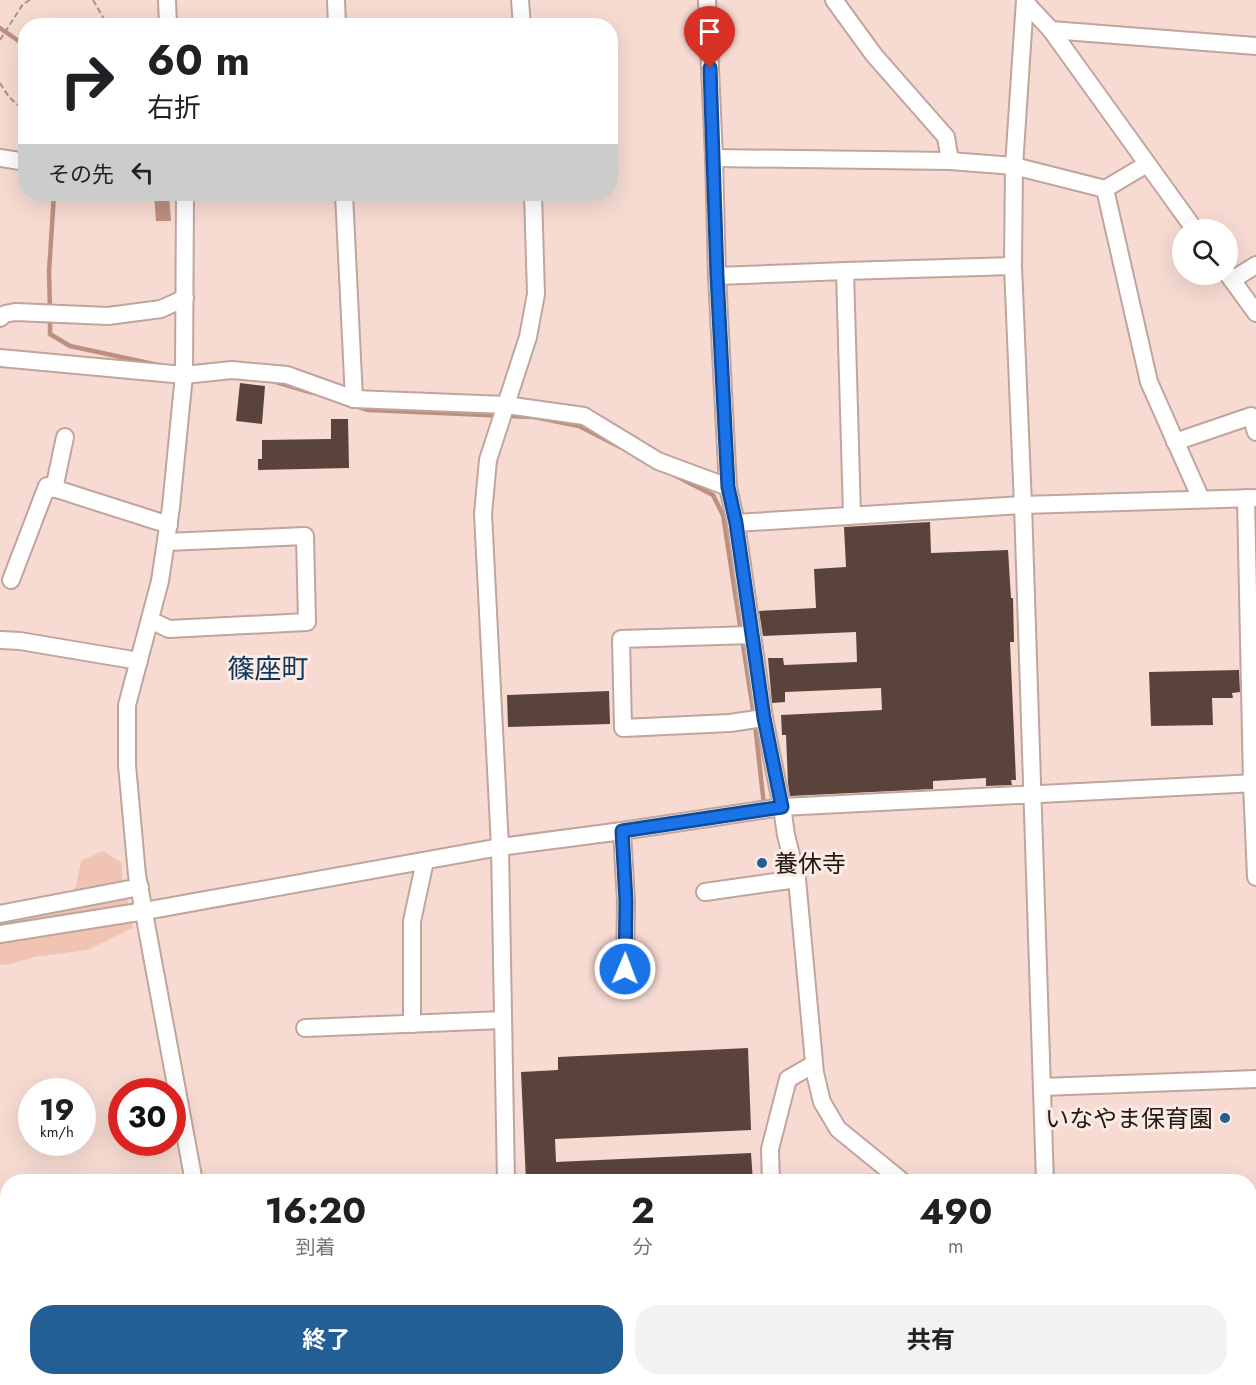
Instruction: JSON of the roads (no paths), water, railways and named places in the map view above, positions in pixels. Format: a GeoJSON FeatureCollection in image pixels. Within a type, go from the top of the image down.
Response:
{"type":"FeatureCollection","features":[{"type":"Feature","properties":{"kind":"street"},"geometry":{"type":"LineString","coordinates":[[167,0],[168,18]]}},
{"type":"Feature","properties":{"kind":"street"},"geometry":{"type":"LineString","coordinates":[[336,0],[337,18]]}},
{"type":"Feature","properties":{"kind":"street"},"geometry":{"type":"LineString","coordinates":[[520,0],[521,18]]}},
{"type":"Feature","properties":{"kind":"street"},"geometry":{"type":"LineString","coordinates":[[707,0],[717,276],[728,487],[736,523],[764,718],[786,835],[797,879],[815,1073],[822,1102],[838,1129],[893,1174]]}},
{"type":"Feature","properties":{"kind":"street"},"geometry":{"type":"LineString","coordinates":[[834,0],[874,55],[946,136],[950,161]]}},
{"type":"Feature","properties":{"kind":"street"},"geometry":{"type":"LineString","coordinates":[[1025,1],[1051,30],[1187,219]]}},
{"type":"Feature","properties":{"kind":"street"},"geometry":{"type":"LineString","coordinates":[[1025,1],[1014,166],[1013,266],[1045,1174]]}},
{"type":"Feature","properties":{"kind":"street"},"geometry":{"type":"LineString","coordinates":[[1051,30],[1256,46]]}},
{"type":"Feature","properties":{"kind":"street"},"geometry":{"type":"LineString","coordinates":[[0,158],[18,161]]}},
{"type":"Feature","properties":{"kind":"street"},"geometry":{"type":"LineString","coordinates":[[714,158],[950,161],[1014,166],[1105,189],[1147,164]]}},
{"type":"Feature","properties":{"kind":"street"},"geometry":{"type":"LineString","coordinates":[[1105,189],[1149,382],[1201,499]]}},
{"type":"Feature","properties":{"kind":"street"},"geometry":{"type":"LineString","coordinates":[[185,201],[184,375],[169,525],[160,581],[127,705],[127,765],[137,874],[193,1174]]}},
{"type":"Feature","properties":{"kind":"street"},"geometry":{"type":"LineString","coordinates":[[344,201],[354,399]]}},
{"type":"Feature","properties":{"kind":"street"},"geometry":{"type":"LineString","coordinates":[[507,1174],[500,847],[483,514],[488,460],[528,337],[536,294],[533,201]]}},
{"type":"Feature","properties":{"kind":"street"},"geometry":{"type":"LineString","coordinates":[[1238,273],[1256,265]]}},
{"type":"Feature","properties":{"kind":"street"},"geometry":{"type":"LineString","coordinates":[[717,276],[1013,266]]}},
{"type":"Feature","properties":{"kind":"street"},"geometry":{"type":"LineString","coordinates":[[845,271],[852,515]]}},
{"type":"Feature","properties":{"kind":"street"},"geometry":{"type":"LineString","coordinates":[[1236,285],[1256,313]]}},
{"type":"Feature","properties":{"kind":"street"},"geometry":{"type":"LineString","coordinates":[[0,318],[4,314],[15,312],[108,316],[160,309],[185,297]]}},
{"type":"Feature","properties":{"kind":"street"},"geometry":{"type":"LineString","coordinates":[[0,358],[184,375],[232,370],[288,375],[354,399],[506,405],[584,417],[658,461],[728,487]]}},
{"type":"Feature","properties":{"kind":"street"},"geometry":{"type":"LineString","coordinates":[[1175,442],[1251,416],[1256,432]]}},
{"type":"Feature","properties":{"kind":"street"},"geometry":{"type":"LineString","coordinates":[[54,489],[65,437]]}},
{"type":"Feature","properties":{"kind":"street"},"geometry":{"type":"LineString","coordinates":[[11,580],[47,486],[169,525]]}},
{"type":"Feature","properties":{"kind":"street"},"geometry":{"type":"LineString","coordinates":[[736,523],[1023,505],[1251,498],[1256,877]]}},
{"type":"Feature","properties":{"kind":"street"},"geometry":{"type":"LineString","coordinates":[[150,620],[169,629],[307,622],[305,536],[166,542]]}},
{"type":"Feature","properties":{"kind":"street"},"geometry":{"type":"LineString","coordinates":[[752,635],[621,639],[623,728],[730,723],[764,718]]}},
{"type":"Feature","properties":{"kind":"street"},"geometry":{"type":"LineString","coordinates":[[0,640],[20,641],[139,661]]}},
{"type":"Feature","properties":{"kind":"street"},"geometry":{"type":"LineString","coordinates":[[0,934],[145,912],[500,847],[782,807],[1254,783]]}},
{"type":"Feature","properties":{"kind":"street"},"geometry":{"type":"LineString","coordinates":[[622,831],[626,901],[625,969]]}},
{"type":"Feature","properties":{"kind":"street"},"geometry":{"type":"LineString","coordinates":[[412,1024],[412,921],[424,861]]}},
{"type":"Feature","properties":{"kind":"street"},"geometry":{"type":"LineString","coordinates":[[705,892],[797,879]]}},
{"type":"Feature","properties":{"kind":"street"},"geometry":{"type":"LineString","coordinates":[[0,914],[140,887]]}},
{"type":"Feature","properties":{"kind":"street"},"geometry":{"type":"LineString","coordinates":[[305,1028],[503,1020]]}},
{"type":"Feature","properties":{"kind":"street"},"geometry":{"type":"LineString","coordinates":[[771,1174],[770,1149],[789,1079],[814,1064]]}},
{"type":"Feature","properties":{"kind":"street"},"geometry":{"type":"LineString","coordinates":[[1042,1088],[1256,1079]]}},
{"type":"Feature","properties":{"kind":"waterway"},"geometry":{"type":"LineString","coordinates":[[0,28],[18,40]]}},
{"type":"Feature","properties":{"kind":"waterway"},"geometry":{"type":"LineString","coordinates":[[50,309],[49,272],[54,201]]}},
{"type":"Feature","properties":{"kind":"waterway"},"geometry":{"type":"LineString","coordinates":[[50,317],[50,334],[70,346],[158,365]]}},
{"type":"Feature","properties":{"kind":"waterway"},"geometry":{"type":"LineString","coordinates":[[276,382],[313,393]]}},
{"type":"Feature","properties":{"kind":"waterway"},"geometry":{"type":"LineString","coordinates":[[356,406],[368,410],[534,417],[579,426],[620,447]]}},
{"type":"Feature","properties":{"kind":"waterway"},"geometry":{"type":"LineString","coordinates":[[672,474],[713,495],[723,515],[754,716]]}},
{"type":"Feature","properties":{"kind":"waterway"},"geometry":{"type":"LineString","coordinates":[[755,724],[764,805]]}},
{"type":"Feature","properties":{"kind":"place","name":"養休寺"},"geometry":{"type":"Point","coordinates":[762,863]}},
{"type":"Feature","properties":{"kind":"place","name":"いなやま保育園"},"geometry":{"type":"Point","coordinates":[1225,1118]}},
{"type":"Feature","properties":{"kind":"district","name":"篠座町"},"geometry":{"type":"Point","coordinates":[268,668]}}]}
